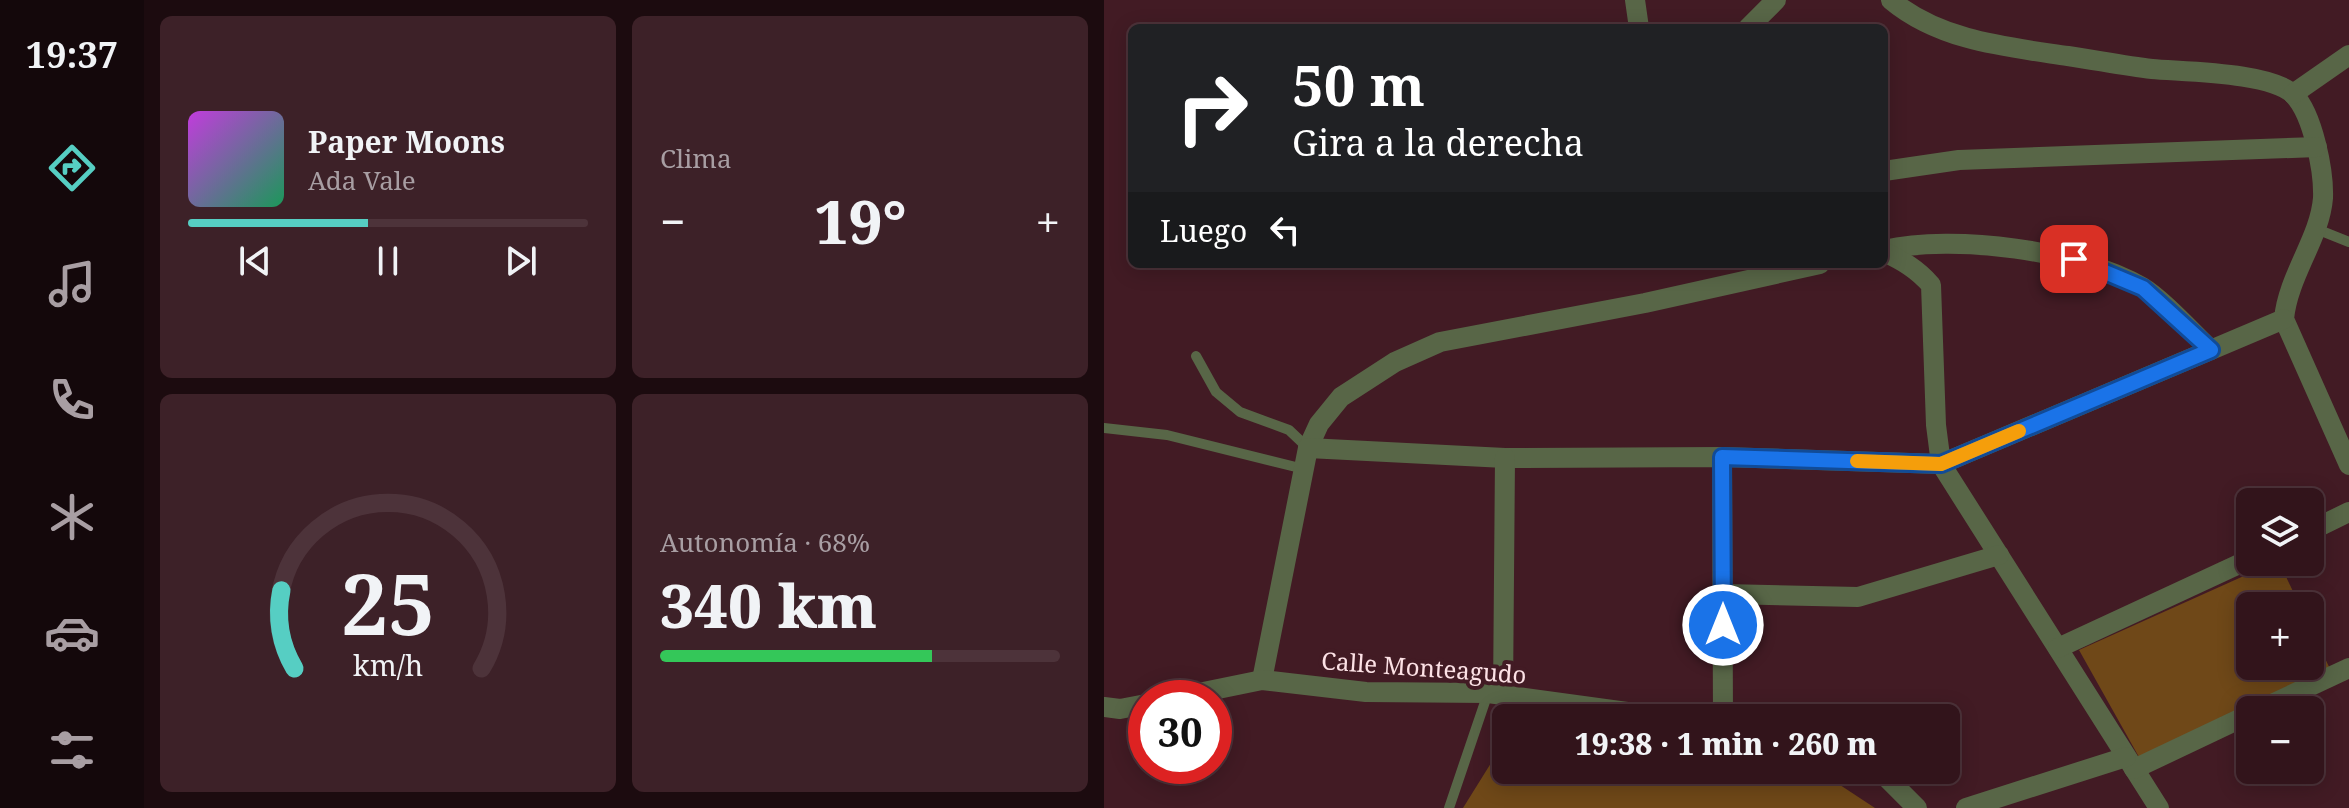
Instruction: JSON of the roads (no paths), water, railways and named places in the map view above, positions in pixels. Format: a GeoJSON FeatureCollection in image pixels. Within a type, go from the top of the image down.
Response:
{"type":"FeatureCollection","features":[{"type":"Feature","properties":{"kind":"street"},"geometry":{"type":"LineString","coordinates":[[1635,0],[1638,24]]}},
{"type":"Feature","properties":{"kind":"street"},"geometry":{"type":"LineString","coordinates":[[1752,24],[1776,0]]}},
{"type":"Feature","properties":{"kind":"street"},"geometry":{"type":"LineString","coordinates":[[1891,0],[1906,12],[1955,35],[1996,46],[2149,69],[2274,82],[2293,94],[2310,122],[2317,147],[2323,199],[2286,298],[2284,319],[2349,465]]}},
{"type":"Feature","properties":{"kind":"street"},"geometry":{"type":"LineString","coordinates":[[2293,94],[2349,55]]}},
{"type":"Feature","properties":{"kind":"street"},"geometry":{"type":"LineString","coordinates":[[1888,170],[1972,159],[2317,147]]}},
{"type":"Feature","properties":{"kind":"street"},"geometry":{"type":"LineString","coordinates":[[1888,250],[1911,244],[1978,244],[2074,259],[2143,288],[2211,350]]}},
{"type":"Feature","properties":{"kind":"street"},"geometry":{"type":"LineString","coordinates":[[1888,253],[1907,262],[1931,285],[1936,425],[1941,464],[2159,808]]}},
{"type":"Feature","properties":{"kind":"street"},"geometry":{"type":"LineString","coordinates":[[1262,680],[1308,448],[1319,424],[1341,397],[1395,362],[1440,342],[1645,303],[1802,268]]}},
{"type":"Feature","properties":{"kind":"street"},"geometry":{"type":"LineString","coordinates":[[1308,448],[1505,458],[1722,457],[1941,464],[2284,319]]}},
{"type":"Feature","properties":{"kind":"street"},"geometry":{"type":"LineString","coordinates":[[1722,457],[1723,704]]}},
{"type":"Feature","properties":{"kind":"street"},"geometry":{"type":"LineString","coordinates":[[1496,694],[1505,458]]}},
{"type":"Feature","properties":{"kind":"street"},"geometry":{"type":"LineString","coordinates":[[2324,524],[2349,512]]}},
{"type":"Feature","properties":{"kind":"street"},"geometry":{"type":"LineString","coordinates":[[1723,594],[1858,597],[1999,555]]}},
{"type":"Feature","properties":{"kind":"street"},"geometry":{"type":"LineString","coordinates":[[2058,648],[2236,565]]}},
{"type":"Feature","properties":{"kind":"street"},"geometry":{"type":"LineString","coordinates":[[2289,696],[2349,668]]}},
{"type":"Feature","properties":{"kind":"street","name":"Calle Monteagudo"},"geometry":{"type":"LineString","coordinates":[[1232,686],[1262,680],[1366,692],[1496,694],[1569,704]]}},
{"type":"Feature","properties":{"kind":"street"},"geometry":{"type":"LineString","coordinates":[[1104,707],[1128,707]]}},
{"type":"Feature","properties":{"kind":"street"},"geometry":{"type":"LineString","coordinates":[[1966,808],[2130,763],[2236,720]]}},
{"type":"Feature","properties":{"kind":"street"},"geometry":{"type":"LineString","coordinates":[[1893,784],[1917,808]]}},
{"type":"Feature","properties":{"kind":"lane"},"geometry":{"type":"LineString","coordinates":[[2314,228],[2349,242]]}},
{"type":"Feature","properties":{"kind":"lane"},"geometry":{"type":"LineString","coordinates":[[1196,356],[1216,392],[1240,412],[1289,430],[1308,448]]}},
{"type":"Feature","properties":{"kind":"lane"},"geometry":{"type":"LineString","coordinates":[[1104,428],[1167,435],[1304,469]]}},
{"type":"Feature","properties":{"kind":"lane"},"geometry":{"type":"LineString","coordinates":[[1449,808],[1496,694]]}}]}
